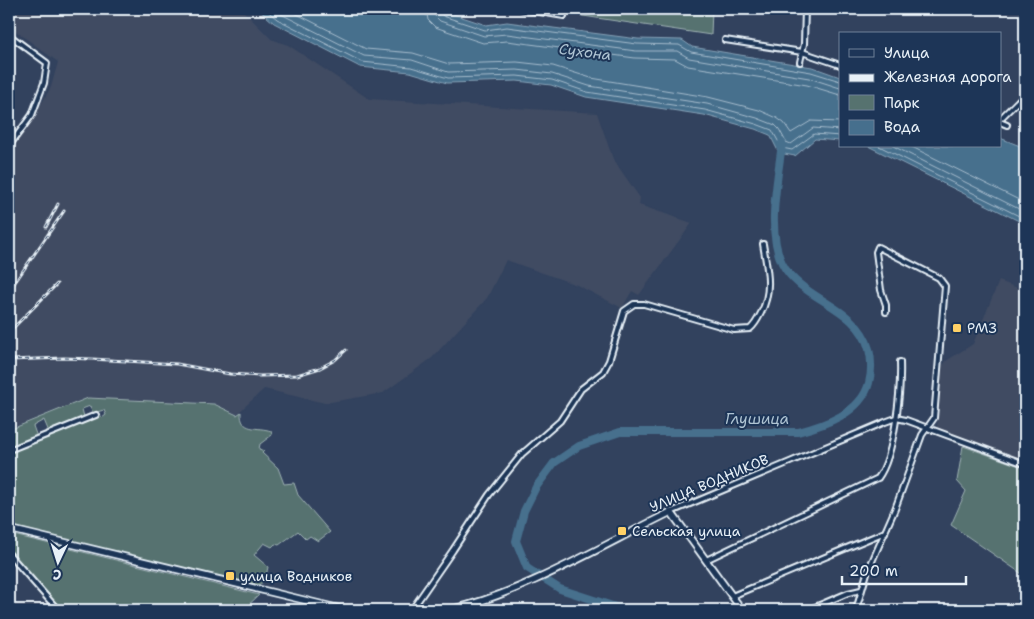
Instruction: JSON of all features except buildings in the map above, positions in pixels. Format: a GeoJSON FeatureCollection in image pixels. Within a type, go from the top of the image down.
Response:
{"type":"FeatureCollection","features":[{"type":"Feature","properties":{"kind":"main road"},"geometry":{"type":"LineString","coordinates":[[671,512],[742,610]]}},
{"type":"Feature","properties":{"kind":"main road","name":"УЛИЦА ВОДНИКОВ"},"geometry":{"type":"LineString","coordinates":[[450,610],[492,598],[518,587],[671,512]]}},
{"type":"Feature","properties":{"kind":"main road"},"geometry":{"type":"LineString","coordinates":[[9,529],[345,610]]}},
{"type":"Feature","properties":{"kind":"street"},"geometry":{"type":"LineString","coordinates":[[522,9],[564,16]]}},
{"type":"Feature","properties":{"kind":"street"},"geometry":{"type":"LineString","coordinates":[[800,62],[805,9]]}},
{"type":"Feature","properties":{"kind":"street"},"geometry":{"type":"LineString","coordinates":[[9,35],[47,63],[44,83],[32,115],[9,146]]}},
{"type":"Feature","properties":{"kind":"street"},"geometry":{"type":"LineString","coordinates":[[726,40],[802,52],[839,65]]}},
{"type":"Feature","properties":{"kind":"street"},"geometry":{"type":"LineString","coordinates":[[1002,119],[1025,94]]}},
{"type":"Feature","properties":{"kind":"street"},"geometry":{"type":"LineString","coordinates":[[1002,122],[1007,125]]}},
{"type":"Feature","properties":{"kind":"street"},"geometry":{"type":"LineString","coordinates":[[414,610],[415,605],[489,495],[522,454],[560,421],[581,389],[603,372],[609,361],[621,318],[628,307],[634,304],[644,304],[734,330],[750,329],[757,320],[768,298],[769,278],[763,244]]}},
{"type":"Feature","properties":{"kind":"street"},"geometry":{"type":"LineString","coordinates":[[856,610],[861,590],[876,550],[885,532],[922,435],[932,423],[935,412],[946,286],[939,278],[878,247],[876,252],[886,312]]}},
{"type":"Feature","properties":{"kind":"street"},"geometry":{"type":"LineString","coordinates":[[706,560],[875,480],[880,475],[889,452],[896,418],[900,362]]}},
{"type":"Feature","properties":{"kind":"street"},"geometry":{"type":"LineString","coordinates":[[9,450],[96,415]]}},
{"type":"Feature","properties":{"kind":"street"},"geometry":{"type":"LineString","coordinates":[[896,418],[1025,464]]}},
{"type":"Feature","properties":{"kind":"street","name":"УЛИЦА ВОДНИКОВ"},"geometry":{"type":"LineString","coordinates":[[671,512],[896,418]]}},
{"type":"Feature","properties":{"kind":"street"},"geometry":{"type":"LineString","coordinates":[[732,596],[885,532]]}},
{"type":"Feature","properties":{"kind":"street"},"geometry":{"type":"LineString","coordinates":[[9,554],[58,610]]}},
{"type":"Feature","properties":{"kind":"street"},"geometry":{"type":"LineString","coordinates":[[808,610],[848,593],[861,590]]}},
{"type":"Feature","properties":{"kind":"shaded area"},"geometry":{"type":"Polygon","coordinates":[[[9,9],[241,9],[271,39],[288,45],[369,99],[597,113],[613,159],[640,198],[639,205],[692,223],[639,295],[632,291],[622,308],[577,285],[506,260],[487,298],[432,358],[383,393],[325,403],[264,389],[237,414],[213,403],[87,398],[9,429],[9,148],[51,87],[58,62],[9,26],[9,9]]]}},
{"type":"Feature","properties":{"kind":"shaded area","name":"РМЗ"},"geometry":{"type":"Polygon","coordinates":[[[999,281],[1025,291],[1025,461],[937,429],[941,368],[946,361],[973,344],[999,281]]]}},
{"type":"Feature","properties":{"kind":"green space"},"geometry":{"type":"Polygon","coordinates":[[[536,9],[712,9],[711,35],[536,9]]]}},
{"type":"Feature","properties":{"kind":"green space"},"geometry":{"type":"Polygon","coordinates":[[[88,398],[214,404],[237,415],[241,412],[241,419],[247,426],[271,431],[272,435],[260,444],[259,449],[264,451],[262,453],[278,468],[284,484],[294,483],[298,495],[330,532],[318,541],[310,536],[306,539],[298,531],[279,545],[275,544],[272,547],[264,543],[254,555],[268,567],[265,580],[257,586],[9,526],[9,452],[100,414],[102,418],[106,415],[104,410],[93,413],[90,406],[82,409],[84,417],[49,432],[44,420],[33,426],[37,437],[9,448],[9,430],[88,398]]]}},
{"type":"Feature","properties":{"kind":"green space"},"geometry":{"type":"Polygon","coordinates":[[[963,446],[1025,468],[1025,576],[951,525],[966,491],[957,481],[963,446]]]}},
{"type":"Feature","properties":{"kind":"green space"},"geometry":{"type":"Polygon","coordinates":[[[9,534],[259,595],[243,610],[61,610],[9,551],[9,534]]]}},
{"type":"Feature","properties":{"kind":"water","name":"Сухона"},"geometry":{"type":"Polygon","coordinates":[[[258,9],[438,9],[486,25],[507,22],[638,39],[682,40],[692,47],[812,67],[839,77],[839,141],[815,139],[795,156],[779,153],[770,135],[704,115],[586,97],[551,85],[517,81],[447,83],[410,72],[360,67],[274,23],[258,9]]]}},
{"type":"Feature","properties":{"kind":"water"},"geometry":{"type":"Polygon","coordinates":[[[1002,139],[1025,148],[1025,224],[872,148],[1002,148],[1002,139]]]}},
{"type":"Feature","properties":{"kind":"waterway","name":"Глушица"},"geometry":{"type":"LineString","coordinates":[[625,610],[560,589],[527,568],[516,541],[524,511],[536,487],[554,463],[579,446],[620,432],[798,432],[819,426],[850,410],[865,393],[869,383],[871,358],[863,334],[841,312],[802,286],[791,276],[782,263],[777,250],[774,205],[782,143]]}},
{"type":"Feature","properties":{"kind":"railway"},"geometry":{"type":"LineString","coordinates":[[46,227],[58,204]]}},
{"type":"Feature","properties":{"kind":"railway"},"geometry":{"type":"LineString","coordinates":[[9,291],[64,211]]}},
{"type":"Feature","properties":{"kind":"railway"},"geometry":{"type":"LineString","coordinates":[[9,332],[57,284]]}},
{"type":"Feature","properties":{"kind":"railway"},"geometry":{"type":"LineString","coordinates":[[9,360],[92,359],[177,364],[230,374],[260,376],[297,375],[320,368],[335,360],[346,350]]}},
{"type":"Feature","properties":{"kind":"place","name":"РМЗ"},"geometry":{"type":"Point","coordinates":[957,328]}},
{"type":"Feature","properties":{"kind":"place","name":"Сельская улица"},"geometry":{"type":"Point","coordinates":[622,531]}},
{"type":"Feature","properties":{"kind":"place","name":"улица Водников"},"geometry":{"type":"Point","coordinates":[230,576]}}]}
